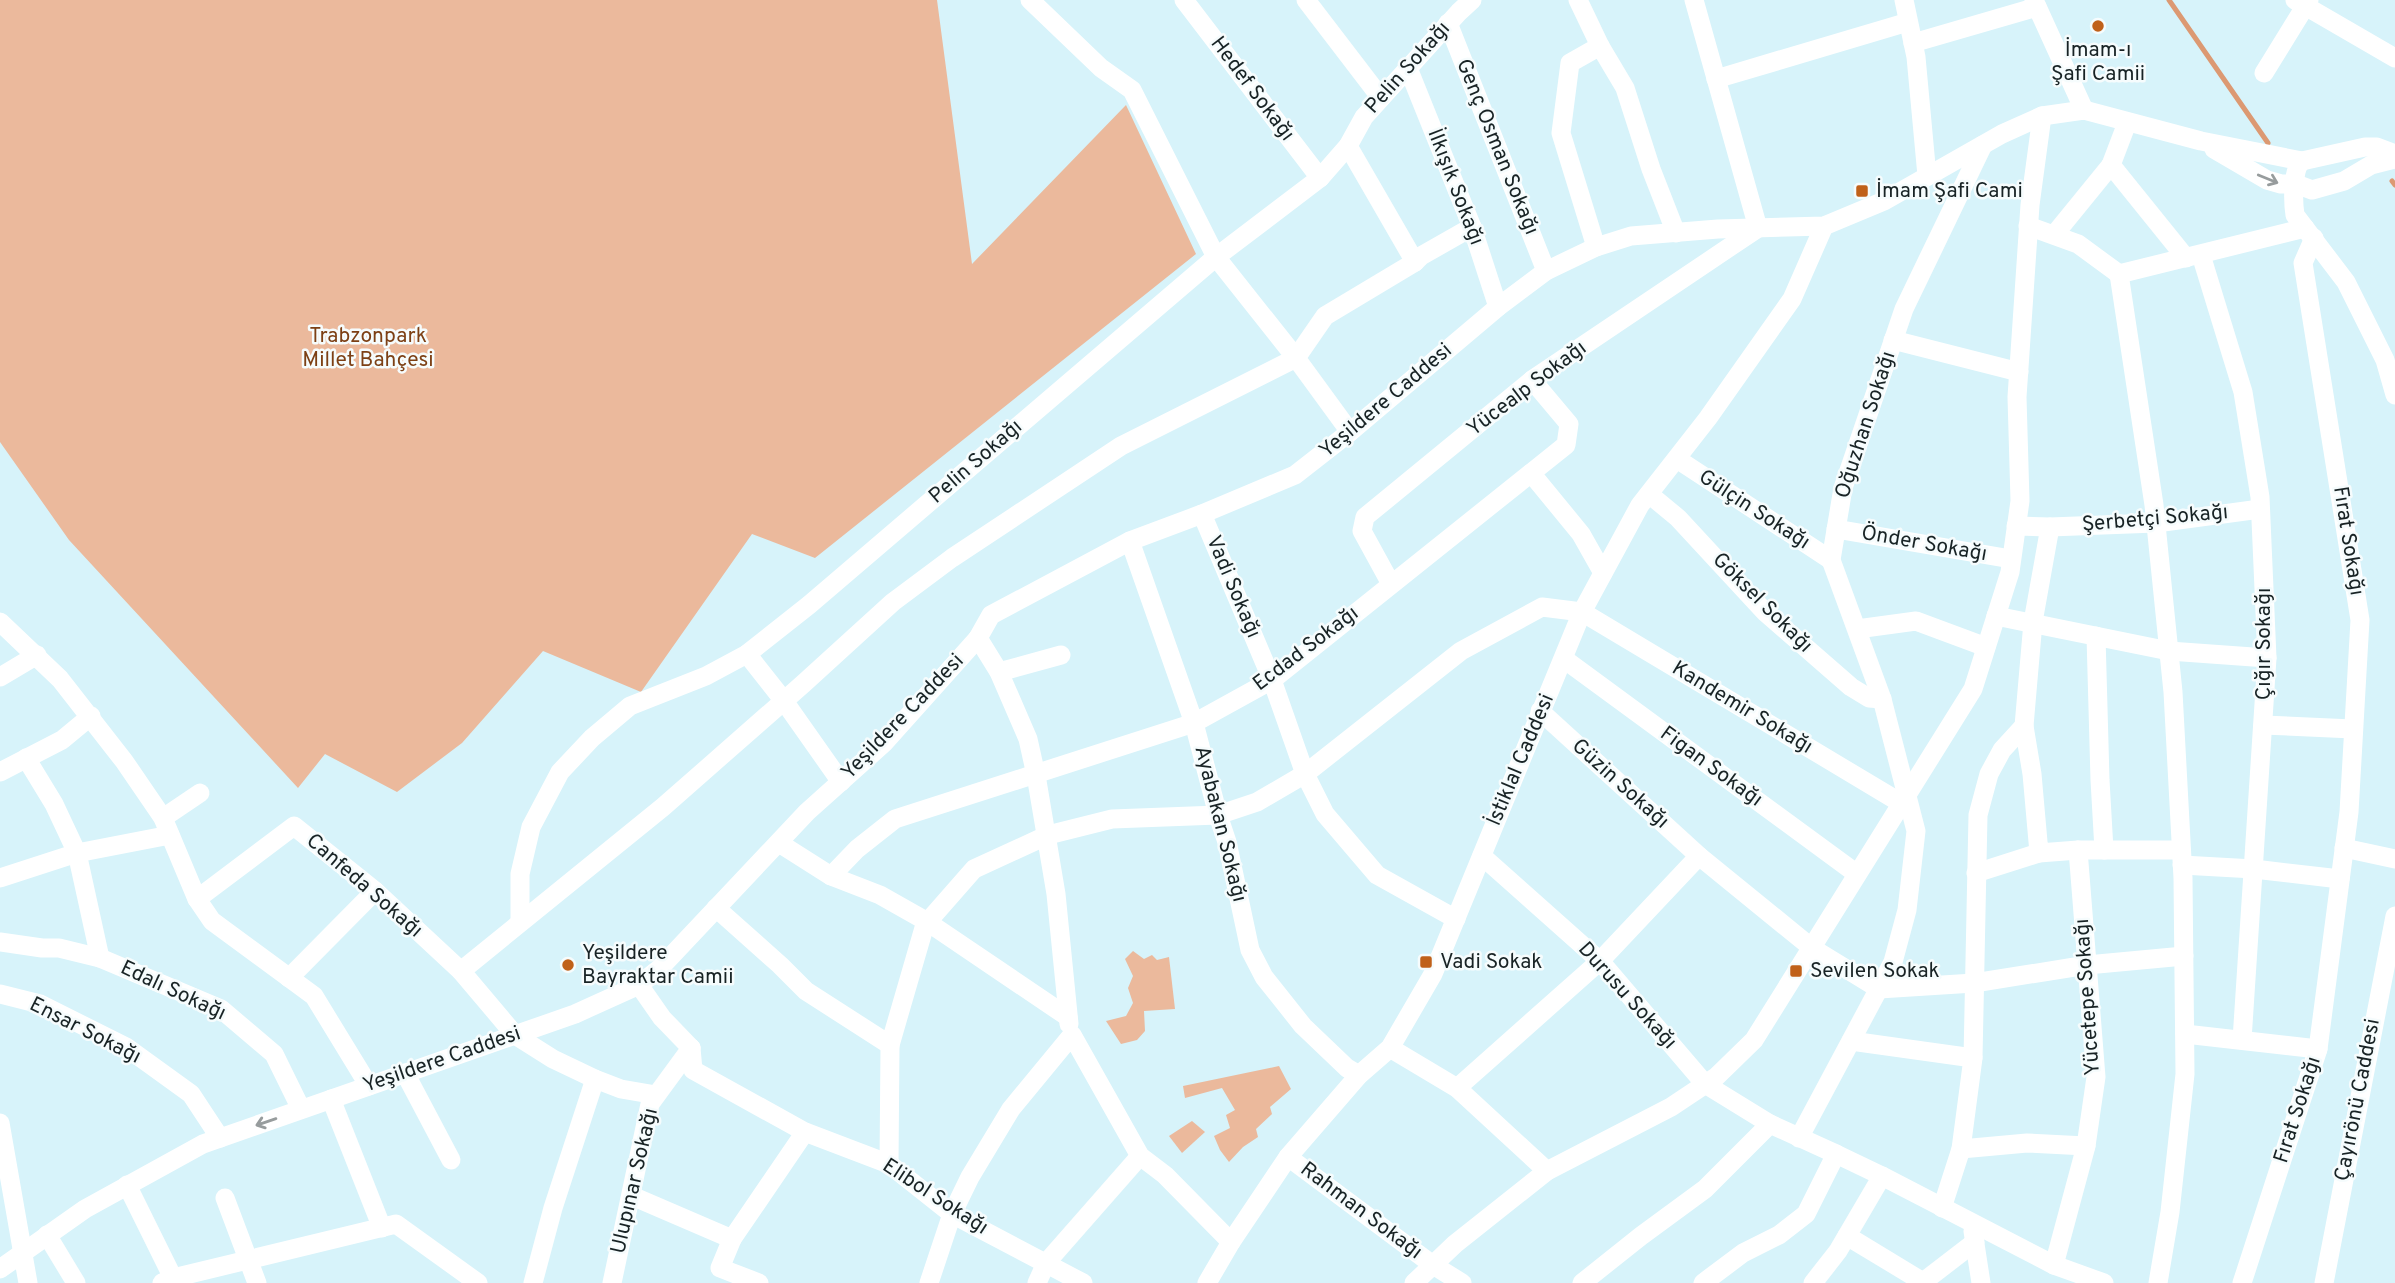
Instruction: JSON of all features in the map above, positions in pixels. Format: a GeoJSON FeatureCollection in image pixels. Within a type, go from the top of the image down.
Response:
{"type":"FeatureCollection","features":[{"type":"Feature","properties":{"kind":"street"},"geometry":{"type":"LineString","coordinates":[[1030,0],[1101,68],[1132,90],[1216,257],[1296,358],[1350,432]]}},
{"type":"Feature","properties":{"kind":"street","name":"Hedef Sokağı"},"geometry":{"type":"LineString","coordinates":[[1184,0],[1320,178]]}},
{"type":"Feature","properties":{"kind":"street","name":"Pelin Sokağı"},"geometry":{"type":"LineString","coordinates":[[520,922],[520,874],[531,827],[560,772],[593,738],[630,706],[706,676],[747,654],[1216,257],[1320,178],[1348,146],[1364,117],[1472,0]]}},
{"type":"Feature","properties":{"kind":"street"},"geometry":{"type":"LineString","coordinates":[[1578,0],[1600,46],[1625,88],[1650,169],[1676,233]]}},
{"type":"Feature","properties":{"kind":"street"},"geometry":{"type":"LineString","coordinates":[[1694,0],[1758,228]]}},
{"type":"Feature","properties":{"kind":"street"},"geometry":{"type":"LineString","coordinates":[[1904,0],[1913,43],[1927,176]]}},
{"type":"Feature","properties":{"kind":"street"},"geometry":{"type":"LineString","coordinates":[[1311,2],[1381,98]]}},
{"type":"Feature","properties":{"kind":"street"},"geometry":{"type":"LineString","coordinates":[[2264,73],[2303,2],[2395,58]]}},
{"type":"Feature","properties":{"kind":"street"},"geometry":{"type":"LineString","coordinates":[[1913,43],[2036,3],[2084,110]]}},
{"type":"Feature","properties":{"kind":"street"},"geometry":{"type":"LineString","coordinates":[[1716,79],[1908,22]]}},
{"type":"Feature","properties":{"kind":"street","name":"Genç Osman Sokağı"},"geometry":{"type":"LineString","coordinates":[[1448,23],[1546,271]]}},
{"type":"Feature","properties":{"kind":"street"},"geometry":{"type":"LineString","coordinates":[[1596,247],[1561,133],[1570,63],[1600,46]]}},
{"type":"Feature","properties":{"kind":"street","name":"İlkışık Sokağı"},"geometry":{"type":"LineString","coordinates":[[1408,68],[1472,227],[1498,307]]}},
{"type":"Feature","properties":{"kind":"street"},"geometry":{"type":"LineString","coordinates":[[1824,226],[1884,201],[1983,145],[2042,116],[2084,110],[2201,141],[2302,160],[2365,147],[2377,146],[2389,152]]}},
{"type":"Feature","properties":{"kind":"street"},"geometry":{"type":"LineString","coordinates":[[1415,1283],[1454,1244],[1547,1171],[1671,1107],[1716,1077],[1754,1040],[1973,689],[2010,572],[2020,501],[2017,397],[2028,226],[2042,116]]}},
{"type":"Feature","properties":{"kind":"street"},"geometry":{"type":"LineString","coordinates":[[2054,235],[2111,165],[2127,123]]}},
{"type":"Feature","properties":{"kind":"street"},"geometry":{"type":"LineString","coordinates":[[2201,141],[2267,180],[2296,184],[2312,190],[2344,181],[2389,152]]}},
{"type":"Feature","properties":{"kind":"street","name":"Oğuzhan Sokağı"},"geometry":{"type":"LineString","coordinates":[[1799,1139],[1893,962],[1907,909],[1916,831],[1904,799],[1882,699],[1831,560],[1843,488],[1904,309],[1983,145]]}},
{"type":"Feature","properties":{"kind":"street"},"geometry":{"type":"LineString","coordinates":[[1348,146],[1415,262]]}},
{"type":"Feature","properties":{"kind":"street"},"geometry":{"type":"LineString","coordinates":[[2332,154],[2343,155],[2349,161],[2349,177]]}},
{"type":"Feature","properties":{"kind":"street"},"geometry":{"type":"LineString","coordinates":[[2302,160],[2296,165],[2294,173],[2295,215],[2346,282],[2385,360],[2395,395]]}},
{"type":"Feature","properties":{"kind":"street","name":"Çığır Sokağı"},"geometry":{"type":"LineString","coordinates":[[2111,165],[2194,257],[2243,392],[2260,509],[2267,658],[2242,1040]]}},
{"type":"Feature","properties":{"kind":"street","name":"Fırat Sokağı"},"geometry":{"type":"LineString","coordinates":[[2242,1283],[2318,1049],[2344,848],[2353,729],[2360,620],[2303,263],[2312,197],[2318,189]]}},
{"type":"Feature","properties":{"kind":"street","name":"Yeşildere Caddesi"},"geometry":{"type":"LineString","coordinates":[[0,1269],[85,1209],[203,1144],[575,1014],[639,985],[659,969],[807,812],[884,743],[978,638],[991,615],[1130,541],[1295,475],[1498,307],[1546,271],[1596,247],[1631,236],[1824,226]]}},
{"type":"Feature","properties":{"kind":"street","name":"İstiklal Caddesi"},"geometry":{"type":"LineString","coordinates":[[1207,1283],[1288,1157],[1359,1075],[1390,1048],[1433,974],[1582,612],[1640,505],[1677,459],[1791,299],[1824,226]]}},
{"type":"Feature","properties":{"kind":"street"},"geometry":{"type":"LineString","coordinates":[[2028,226],[2078,244],[2119,274],[2156,523],[2169,652],[2182,857],[2185,1034],[2185,1074],[2170,1212],[2158,1283]]}},
{"type":"Feature","properties":{"kind":"street"},"geometry":{"type":"LineString","coordinates":[[461,971],[663,807],[893,602],[952,558],[1121,446],[1296,358],[1325,316],[1472,227]]}},
{"type":"Feature","properties":{"kind":"street","name":"Yücealp Sokağı"},"geometry":{"type":"LineString","coordinates":[[1391,584],[1362,531],[1365,517],[1532,380],[1758,228]]}},
{"type":"Feature","properties":{"kind":"street"},"geometry":{"type":"LineString","coordinates":[[2119,274],[2309,233]]}},
{"type":"Feature","properties":{"kind":"street"},"geometry":{"type":"LineString","coordinates":[[1893,340],[2019,372]]}},
{"type":"Feature","properties":{"kind":"street","name":"Ecdad Sokağı"},"geometry":{"type":"LineString","coordinates":[[831,876],[857,849],[895,819],[1194,723],[1272,680],[1566,445],[1569,424],[1532,380]]}},
{"type":"Feature","properties":{"kind":"street","name":"Gülçin Sokağı"},"geometry":{"type":"LineString","coordinates":[[1677,459],[1831,560]]}},
{"type":"Feature","properties":{"kind":"street"},"geometry":{"type":"LineString","coordinates":[[1531,473],[1581,534],[1603,573]]}},
{"type":"Feature","properties":{"kind":"street","name":"Göksel Sokağı"},"geometry":{"type":"LineString","coordinates":[[1649,494],[1678,518],[1765,612],[1832,671],[1869,698],[1882,699]]}},
{"type":"Feature","properties":{"kind":"street","name":"Şerbetçi Sokağı"},"geometry":{"type":"LineString","coordinates":[[2016,526],[2156,523],[2260,509]]}},
{"type":"Feature","properties":{"kind":"street","name":"Vadi Sokağı"},"geometry":{"type":"LineString","coordinates":[[1202,514],[1272,680],[1305,774],[1325,814],[1377,874],[1455,919]]}},
{"type":"Feature","properties":{"kind":"street"},"geometry":{"type":"LineString","coordinates":[[2039,853],[2032,774],[2024,726],[2033,622],[2050,527]]}},
{"type":"Feature","properties":{"kind":"street","name":"Önder Sokağı"},"geometry":{"type":"LineString","coordinates":[[1836,529],[2011,559]]}},
{"type":"Feature","properties":{"kind":"street","name":"Ayabakan Sokağı"},"geometry":{"type":"LineString","coordinates":[[1130,541],[1194,723],[1217,815],[1227,842],[1251,950],[1264,977],[1303,1026],[1347,1068],[1359,1075]]}},
{"type":"Feature","properties":{"kind":"street"},"geometry":{"type":"LineString","coordinates":[[890,1164],[890,1045],[926,920],[931,918],[974,869],[1048,835],[1112,819],[1217,815],[1256,802],[1305,774],[1461,651],[1542,607],[1582,612]]}},
{"type":"Feature","properties":{"kind":"street","name":"Kandemir Sokağı"},"geometry":{"type":"LineString","coordinates":[[1582,612],[1904,799]]}},
{"type":"Feature","properties":{"kind":"street"},"geometry":{"type":"LineString","coordinates":[[1996,616],[2169,652],[2267,658]]}},
{"type":"Feature","properties":{"kind":"street"},"geometry":{"type":"LineString","coordinates":[[1857,629],[1916,621],[1986,647]]}},
{"type":"Feature","properties":{"kind":"street"},"geometry":{"type":"LineString","coordinates":[[0,622],[37,655],[91,716],[167,826],[197,899],[212,921],[314,996],[369,1086]]}},
{"type":"Feature","properties":{"kind":"street"},"geometry":{"type":"LineString","coordinates":[[2096,636],[2099,780],[2104,850]]}},
{"type":"Feature","properties":{"kind":"street"},"geometry":{"type":"LineString","coordinates":[[978,638],[999,672],[1028,739],[1048,835],[1070,1026],[1140,1156],[1165,1175],[1231,1242]]}},
{"type":"Feature","properties":{"kind":"street"},"geometry":{"type":"LineString","coordinates":[[747,654],[841,782]]}},
{"type":"Feature","properties":{"kind":"street"},"geometry":{"type":"LineString","coordinates":[[0,677],[37,655]]}},
{"type":"Feature","properties":{"kind":"street"},"geometry":{"type":"LineString","coordinates":[[999,672],[1061,655]]}},
{"type":"Feature","properties":{"kind":"street","name":"Figan Sokağı"},"geometry":{"type":"LineString","coordinates":[[1564,659],[1857,874]]}},
{"type":"Feature","properties":{"kind":"street","name":"Güzin Sokağı"},"geometry":{"type":"LineString","coordinates":[[1540,711],[1699,856],[1812,948],[1879,989]]}},
{"type":"Feature","properties":{"kind":"street"},"geometry":{"type":"LineString","coordinates":[[0,772],[62,740],[91,716]]}},
{"type":"Feature","properties":{"kind":"street"},"geometry":{"type":"LineString","coordinates":[[2263,725],[2353,729]]}},
{"type":"Feature","properties":{"kind":"street"},"geometry":{"type":"LineString","coordinates":[[1942,1208],[1961,1149],[1973,1058],[1978,815],[1989,774],[2003,750],[2024,726]]}},
{"type":"Feature","properties":{"kind":"street"},"geometry":{"type":"LineString","coordinates":[[26,758],[54,804],[77,853],[100,958]]}},
{"type":"Feature","properties":{"kind":"street"},"geometry":{"type":"LineString","coordinates":[[0,878],[167,826],[200,793]]}},
{"type":"Feature","properties":{"kind":"street","name":"Canfeda Sokağı"},"geometry":{"type":"LineString","coordinates":[[197,899],[294,826],[375,891],[461,971],[515,1035],[553,1059],[595,1079],[621,1089],[656,1095]]}},
{"type":"Feature","properties":{"kind":"street"},"geometry":{"type":"LineString","coordinates":[[779,843],[831,876],[880,895],[926,920],[1070,1026]]}},
{"type":"Feature","properties":{"kind":"street"},"geometry":{"type":"LineString","coordinates":[[2344,848],[2395,859]]}},
{"type":"Feature","properties":{"kind":"street","name":"Yücetepe Sokağı"},"geometry":{"type":"LineString","coordinates":[[2054,1265],[2086,1146],[2096,1077],[2078,850]]}},
{"type":"Feature","properties":{"kind":"street"},"geometry":{"type":"LineString","coordinates":[[1976,873],[2039,853],[2104,850],[2182,857],[2340,879]]}},
{"type":"Feature","properties":{"kind":"street","name":"Durusu Sokağı"},"geometry":{"type":"LineString","coordinates":[[1482,856],[1601,961],[1705,1084],[1770,1124],[1942,1208],[1974,1233],[2104,1283]]}},
{"type":"Feature","properties":{"kind":"street"},"geometry":{"type":"LineString","coordinates":[[1457,1088],[1601,961],[1699,856]]}},
{"type":"Feature","properties":{"kind":"street"},"geometry":{"type":"LineString","coordinates":[[289,978],[375,891]]}},
{"type":"Feature","properties":{"kind":"street"},"geometry":{"type":"LineString","coordinates":[[716,908],[806,992],[890,1045]]}},
{"type":"Feature","properties":{"kind":"street","name":"Çayırönü Caddesi"},"geometry":{"type":"LineString","coordinates":[[2324,1283],[2395,916]]}},
{"type":"Feature","properties":{"kind":"street","name":"Edalı Sokağı"},"geometry":{"type":"LineString","coordinates":[[0,942],[59,948],[100,958],[221,1009],[274,1054],[301,1109]]}},
{"type":"Feature","properties":{"kind":"street"},"geometry":{"type":"LineString","coordinates":[[1879,989],[1974,983],[2087,965],[2184,956]]}},
{"type":"Feature","properties":{"kind":"street"},"geometry":{"type":"LineString","coordinates":[[639,985],[662,1018],[691,1048]]}},
{"type":"Feature","properties":{"kind":"street","name":"Ensar Sokağı"},"geometry":{"type":"LineString","coordinates":[[0,994],[40,1004],[126,1047],[191,1094],[220,1138]]}},
{"type":"Feature","properties":{"kind":"street"},"geometry":{"type":"LineString","coordinates":[[929,1283],[952,1214],[970,1177],[1011,1110],[1070,1026]]}},
{"type":"Feature","properties":{"kind":"street"},"geometry":{"type":"LineString","coordinates":[[2185,1034],[2318,1049]]}},
{"type":"Feature","properties":{"kind":"street"},"geometry":{"type":"LineString","coordinates":[[1851,1041],[1973,1058]]}},
{"type":"Feature","properties":{"kind":"street","name":"Ulupınar Sokağı"},"geometry":{"type":"LineString","coordinates":[[612,1283],[650,1104],[691,1048]]}},
{"type":"Feature","properties":{"kind":"street","name":"Elibol Sokağı"},"geometry":{"type":"LineString","coordinates":[[691,1048],[693,1070],[805,1132],[890,1164],[952,1214],[1083,1283]]}},
{"type":"Feature","properties":{"kind":"street"},"geometry":{"type":"LineString","coordinates":[[1390,1048],[1457,1088],[1547,1171]]}},
{"type":"Feature","properties":{"kind":"street"},"geometry":{"type":"LineString","coordinates":[[405,1073],[451,1160]]}},
{"type":"Feature","properties":{"kind":"street"},"geometry":{"type":"LineString","coordinates":[[533,1283],[553,1208],[595,1079]]}},
{"type":"Feature","properties":{"kind":"street"},"geometry":{"type":"LineString","coordinates":[[331,1099],[382,1228]]}},
{"type":"Feature","properties":{"kind":"street"},"geometry":{"type":"LineString","coordinates":[[0,1123],[28,1283]]}},
{"type":"Feature","properties":{"kind":"street"},"geometry":{"type":"LineString","coordinates":[[1582,1283],[1704,1189],[1770,1124]]}},
{"type":"Feature","properties":{"kind":"street"},"geometry":{"type":"LineString","coordinates":[[759,1283],[717,1275],[733,1239],[805,1132]]}},
{"type":"Feature","properties":{"kind":"street"},"geometry":{"type":"LineString","coordinates":[[1961,1149],[2027,1143],[2086,1146]]}},
{"type":"Feature","properties":{"kind":"street"},"geometry":{"type":"LineString","coordinates":[[1703,1283],[1743,1253],[1779,1236],[1806,1213],[1836,1154]]}},
{"type":"Feature","properties":{"kind":"street"},"geometry":{"type":"LineString","coordinates":[[1037,1283],[1046,1263],[1140,1156]]}},
{"type":"Feature","properties":{"kind":"street","name":"Rahman Sokağı"},"geometry":{"type":"LineString","coordinates":[[1288,1157],[1433,1265],[1462,1283]]}},
{"type":"Feature","properties":{"kind":"street"},"geometry":{"type":"LineString","coordinates":[[1813,1283],[1847,1236],[1882,1177]]}},
{"type":"Feature","properties":{"kind":"street"},"geometry":{"type":"LineString","coordinates":[[127,1185],[169,1281],[396,1224],[472,1282]]}},
{"type":"Feature","properties":{"kind":"street"},"geometry":{"type":"LineString","coordinates":[[632,1196],[733,1239]]}},
{"type":"Feature","properties":{"kind":"street"},"geometry":{"type":"LineString","coordinates":[[225,1198],[257,1283]]}},
{"type":"Feature","properties":{"kind":"street"},"geometry":{"type":"LineString","coordinates":[[1847,1236],[1923,1282],[1974,1233]]}},
{"type":"Feature","properties":{"kind":"street"},"geometry":{"type":"LineString","coordinates":[[1974,1233],[1981,1283]]}},
{"type":"Feature","properties":{"kind":"street"},"geometry":{"type":"LineString","coordinates":[[47,1235],[76,1283]]}},
{"type":"Feature","properties":{"kind":"green space","name":"Trabzonpark Millet Bahçesi"},"geometry":{"type":"Polygon","coordinates":[[[0,0],[937,0],[972,264],[1126,105],[1196,254],[815,558],[752,534],[641,692],[543,651],[462,743],[397,792],[325,754],[298,788],[69,540],[0,442],[0,0]]]}},
{"type":"Feature","properties":{"kind":"green space"},"geometry":{"type":"Polygon","coordinates":[[[1133,951],[1144,959],[1152,955],[1157,960],[1169,957],[1175,1009],[1144,1011],[1145,1031],[1137,1040],[1121,1044],[1106,1021],[1126,1016],[1133,1003],[1128,988],[1133,976],[1125,959],[1133,951]]]}},
{"type":"Feature","properties":{"kind":"green space"},"geometry":{"type":"Polygon","coordinates":[[[1279,1066],[1291,1089],[1270,1107],[1272,1114],[1256,1129],[1258,1137],[1243,1147],[1229,1162],[1214,1136],[1230,1128],[1226,1115],[1235,1110],[1222,1088],[1185,1098],[1183,1086],[1279,1066]]]}},
{"type":"Feature","properties":{"kind":"green space"},"geometry":{"type":"Polygon","coordinates":[[[1192,1121],[1205,1132],[1182,1153],[1169,1136],[1192,1121]]]}},
{"type":"Feature","properties":{"kind":"waterway"},"geometry":{"type":"LineString","coordinates":[[2169,0],[2268,143]]}},
{"type":"Feature","properties":{"kind":"waterway"},"geometry":{"type":"LineString","coordinates":[[2392,181],[2395,185]]}},
{"type":"Feature","properties":{"kind":"place","name":"İmam-ı Şafi Camii"},"geometry":{"type":"Point","coordinates":[2098,26]}},
{"type":"Feature","properties":{"kind":"place","name":"İmam Şafi Cami"},"geometry":{"type":"Point","coordinates":[1862,191]}},
{"type":"Feature","properties":{"kind":"place","name":"Vadi Sokak"},"geometry":{"type":"Point","coordinates":[1426,962]}},
{"type":"Feature","properties":{"kind":"place","name":"Yeşildere Bayraktar Camii"},"geometry":{"type":"Point","coordinates":[568,965]}},
{"type":"Feature","properties":{"kind":"place","name":"Sevilen Sokak"},"geometry":{"type":"Point","coordinates":[1796,971]}}]}
